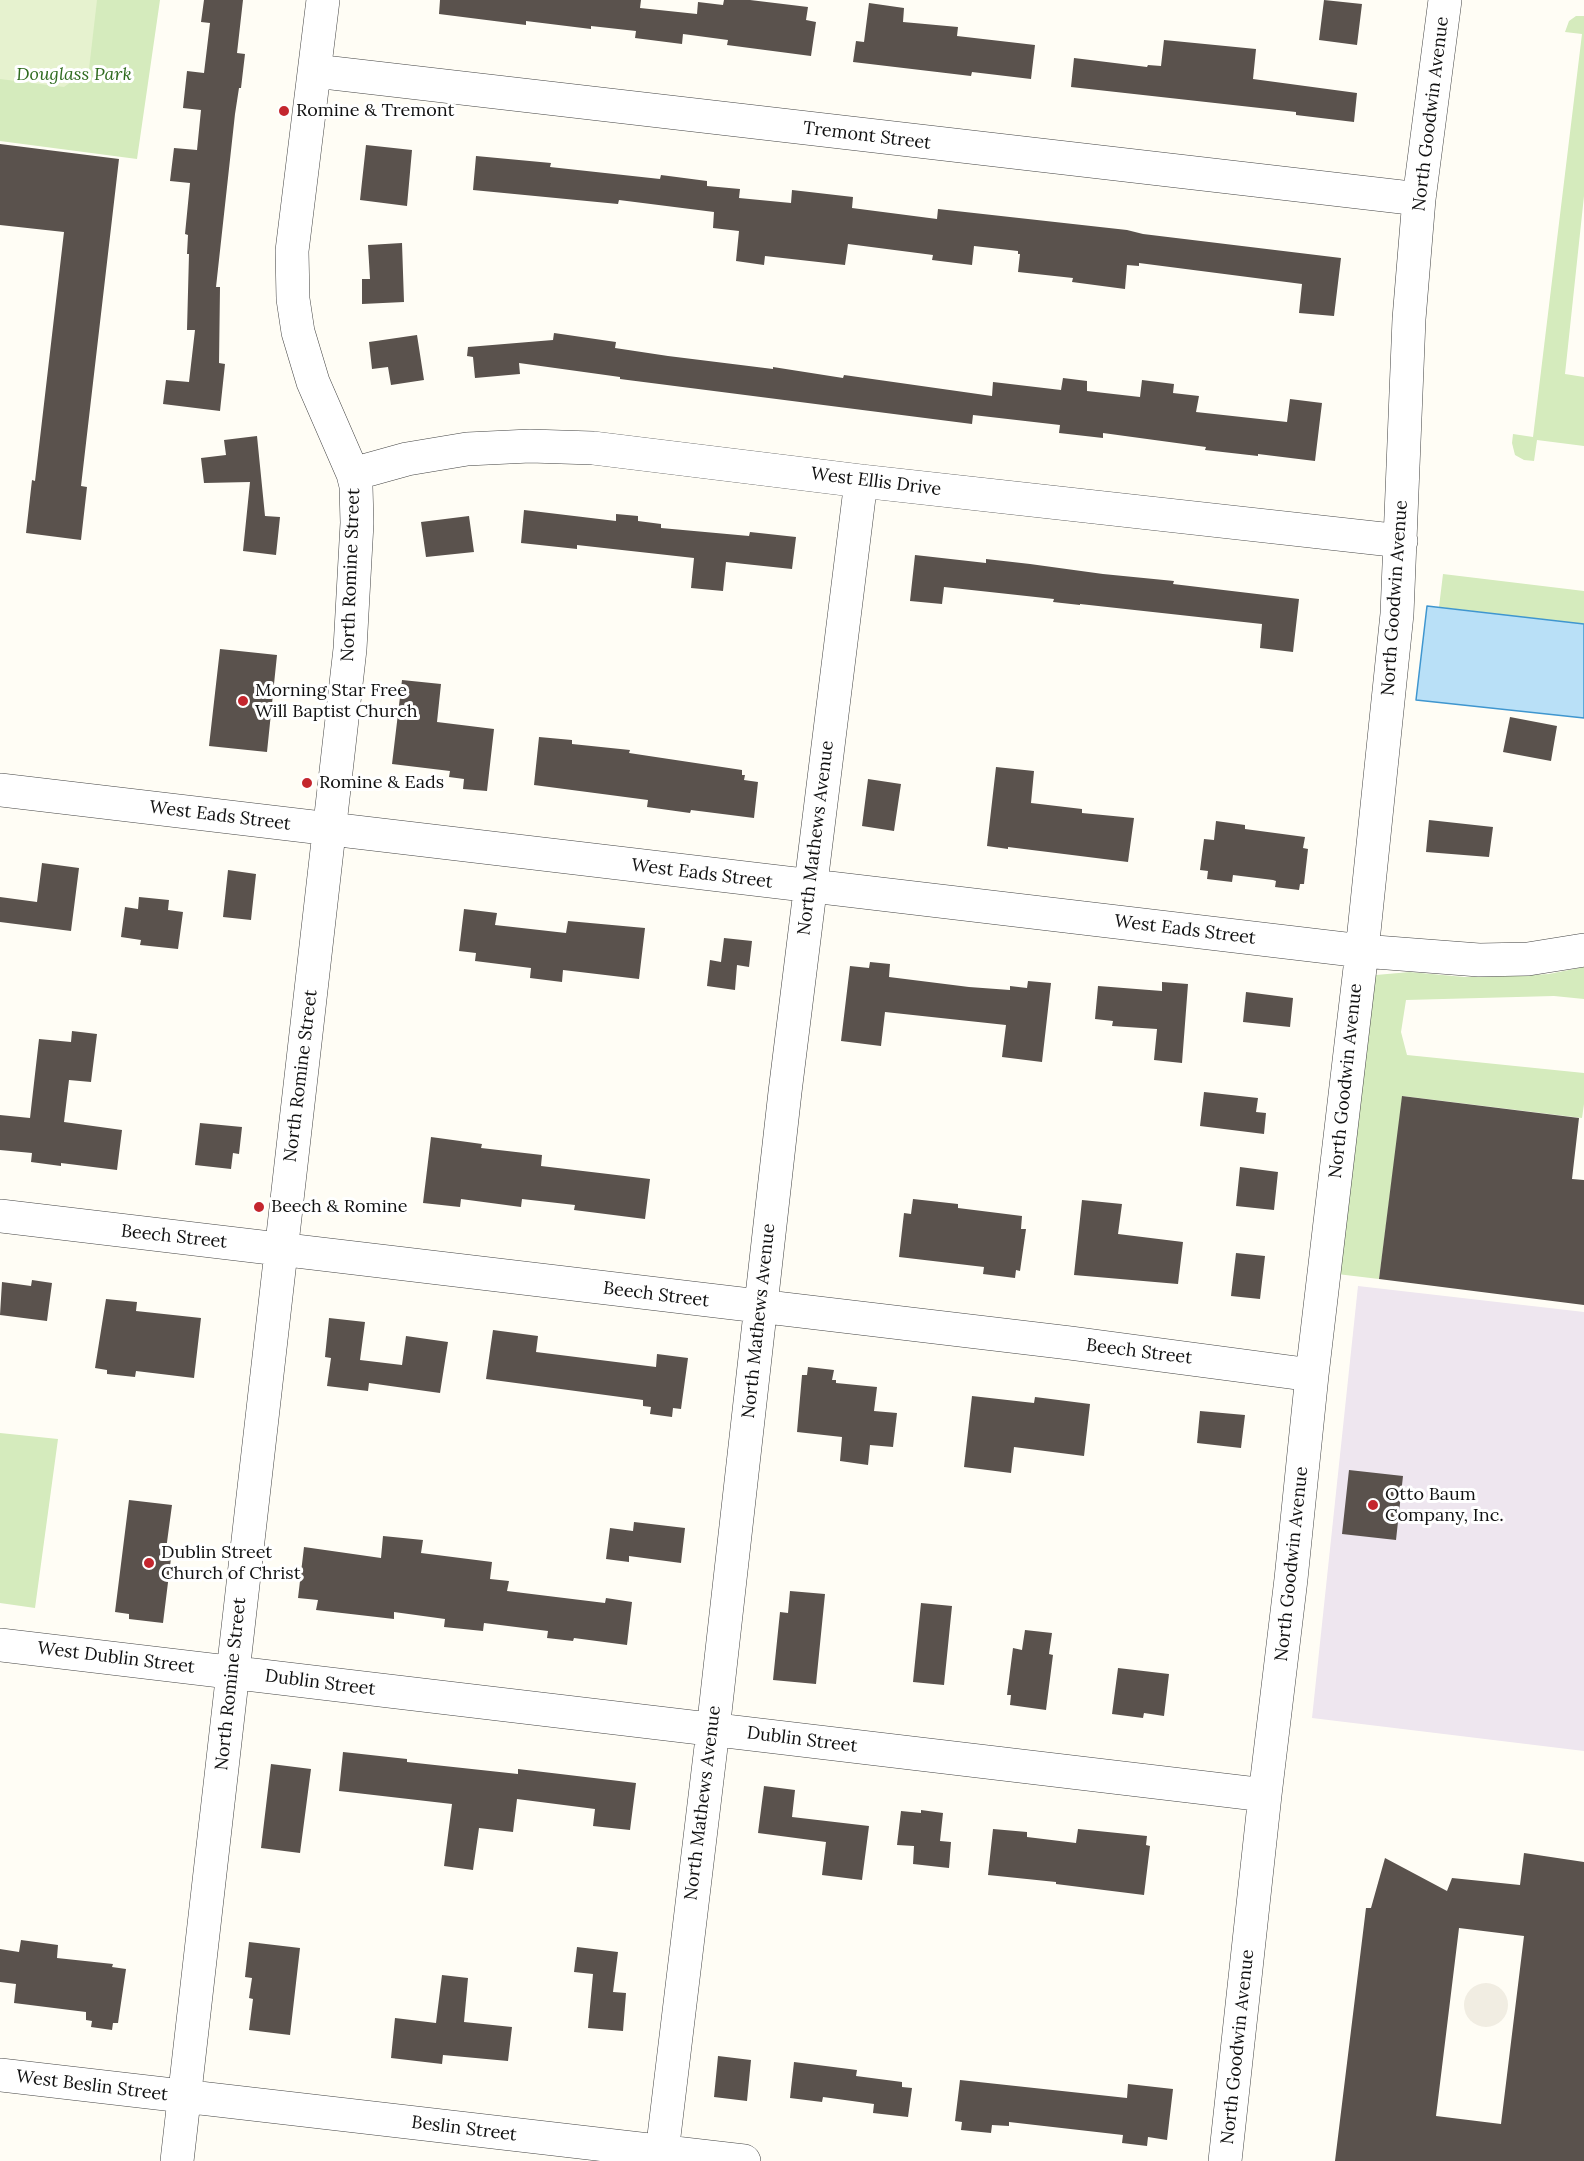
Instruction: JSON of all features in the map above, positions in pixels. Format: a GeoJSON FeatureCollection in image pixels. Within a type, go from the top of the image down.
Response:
{"type":"FeatureCollection","features":[{"type":"Feature","properties":{"kind":"street","name":"North Romine Street"},"geometry":{"type":"LineString","coordinates":[[177,2161],[350,650],[357,523],[356,486],[353,474],[313,382],[298,332],[293,299],[292,251],[323,0]]}},
{"type":"Feature","properties":{"kind":"street","name":"North Goodwin Avenue"},"geometry":{"type":"LineString","coordinates":[[1226,2161],[1312,1374],[1362,951],[1397,614],[1409,319],[1419,199],[1445,0]]}},
{"type":"Feature","properties":{"kind":"street","name":"Tremont Street"},"geometry":{"type":"LineString","coordinates":[[315,71],[1419,199]]}},
{"type":"Feature","properties":{"kind":"street","name":"West Ellis Drive"},"geometry":{"type":"LineString","coordinates":[[353,474],[407,459],[467,449],[530,446],[593,448],[861,481],[1401,541]]}},
{"type":"Feature","properties":{"kind":"street","name":"North Mathews Avenue"},"geometry":{"type":"LineString","coordinates":[[661,2156],[713,1730],[760,1307],[861,481]]}},
{"type":"Feature","properties":{"kind":"street","name":"West Eads Street"},"geometry":{"type":"LineString","coordinates":[[0,790],[1362,951],[1479,960],[1528,959],[1584,950]]}},
{"type":"Feature","properties":{"kind":"street","name":"Beech Street"},"geometry":{"type":"LineString","coordinates":[[0,1216],[1070,1343],[1312,1374]]}},
{"type":"Feature","properties":{"kind":"street","name":"West Dublin Street"},"geometry":{"type":"LineString","coordinates":[[0,1645],[233,1672]]}},
{"type":"Feature","properties":{"kind":"street","name":"Dublin Street"},"geometry":{"type":"LineString","coordinates":[[233,1672],[1265,1795]]}},
{"type":"Feature","properties":{"kind":"street","name":"West Beslin Street"},"geometry":{"type":"LineString","coordinates":[[0,2075],[184,2097]]}},
{"type":"Feature","properties":{"kind":"street","name":"Beslin Street"},"geometry":{"type":"LineString","coordinates":[[184,2097],[661,2156],[744,2161]]}},
{"type":"Feature","properties":{"kind":"shaded area"},"geometry":{"type":"Polygon","coordinates":[[[1358,1286],[1584,1312],[1584,1751],[1312,1718],[1358,1286]]]}},
{"type":"Feature","properties":{"kind":"shaded area"},"geometry":{"type":"Polygon","coordinates":[[[1486,1983],[1502,1989],[1508,2005],[1502,2021],[1486,2027],[1470,2021],[1464,2005],[1470,1989],[1486,1983]]]}},
{"type":"Feature","properties":{"kind":"green space","name":"Douglass Park"},"geometry":{"type":"Polygon","coordinates":[[[0,0],[160,0],[137,159],[0,141],[0,0]]]}},
{"type":"Feature","properties":{"kind":"green space"},"geometry":{"type":"Polygon","coordinates":[[[0,0],[97,0],[89,69],[64,87],[0,79],[0,0]]]}},
{"type":"Feature","properties":{"kind":"green space"},"geometry":{"type":"Polygon","coordinates":[[[1576,16],[1584,16],[1584,196],[1565,374],[1584,377],[1584,446],[1537,440],[1534,461],[1524,460],[1515,455],[1512,443],[1513,434],[1533,437],[1582,34],[1565,32],[1569,21],[1576,16]]]}},
{"type":"Feature","properties":{"kind":"green space"},"geometry":{"type":"Polygon","coordinates":[[[1443,574],[1584,591],[1584,624],[1439,607],[1443,574]]]}},
{"type":"Feature","properties":{"kind":"green space"},"geometry":{"type":"Polygon","coordinates":[[[1584,967],[1584,999],[1554,996],[1406,1000],[1401,1032],[1407,1055],[1584,1073],[1582,1118],[1403,1096],[1379,1279],[1337,1274],[1367,1001],[1376,975],[1410,972],[1464,977],[1515,976],[1549,974],[1584,967]]]}},
{"type":"Feature","properties":{"kind":"green space"},"geometry":{"type":"Polygon","coordinates":[[[0,1433],[58,1439],[35,1608],[0,1603],[0,1433]]]}},
{"type":"Feature","properties":{"kind":"water"},"geometry":{"type":"Polygon","coordinates":[[[1427,606],[1584,624],[1584,718],[1416,700],[1427,606]]]}},
{"type":"Feature","properties":{"kind":"building"},"geometry":{"type":"Polygon","coordinates":[[[204,0],[243,0],[237,53],[245,54],[235,114],[216,287],[220,287],[219,363],[225,364],[220,411],[163,404],[166,380],[189,382],[195,330],[187,330],[189,254],[187,254],[188,235],[185,234],[190,183],[170,181],[174,148],[197,150],[201,110],[183,108],[187,71],[204,73],[210,23],[201,22],[204,0]]]}},
{"type":"Feature","properties":{"kind":"building"},"geometry":{"type":"Polygon","coordinates":[[[440,0],[641,0],[640,8],[697,14],[698,2],[723,5],[724,0],[750,0],[808,7],[806,20],[816,22],[811,56],[727,45],[728,40],[683,34],[682,44],[635,38],[636,31],[591,26],[591,29],[526,21],[526,25],[439,14],[440,0]]]}},
{"type":"Feature","properties":{"kind":"building"},"geometry":{"type":"Polygon","coordinates":[[[1324,0],[1362,4],[1357,45],[1319,40],[1324,0]]]}},
{"type":"Feature","properties":{"kind":"building"},"geometry":{"type":"Polygon","coordinates":[[[869,3],[904,8],[903,22],[958,27],[957,36],[1035,45],[1031,79],[972,72],[971,76],[853,62],[856,41],[864,42],[869,3]]]}},
{"type":"Feature","properties":{"kind":"building"},"geometry":{"type":"Polygon","coordinates":[[[1164,40],[1256,49],[1253,79],[1357,93],[1354,122],[1296,115],[1296,112],[1071,87],[1074,58],[1147,67],[1148,65],[1161,66],[1164,40]]]}},
{"type":"Feature","properties":{"kind":"building"},"geometry":{"type":"Polygon","coordinates":[[[0,144],[119,159],[81,486],[87,487],[81,540],[26,533],[32,480],[35,481],[64,232],[0,225],[0,144]]]}},
{"type":"Feature","properties":{"kind":"building"},"geometry":{"type":"Polygon","coordinates":[[[366,145],[412,150],[407,206],[360,200],[366,145]]]}},
{"type":"Feature","properties":{"kind":"building"},"geometry":{"type":"Polygon","coordinates":[[[476,156],[551,163],[550,167],[660,179],[661,175],[707,181],[707,186],[740,189],[739,198],[791,203],[792,190],[853,197],[852,208],[937,219],[938,209],[1127,230],[1143,234],[1341,258],[1334,316],[1299,313],[1302,284],[1139,263],[1139,266],[1127,265],[1125,289],[1072,282],[1073,278],[1018,272],[1020,254],[1018,251],[974,246],[972,265],[932,260],[933,255],[848,244],[845,265],[765,256],[764,265],[736,261],[739,231],[713,228],[714,212],[619,200],[618,204],[473,190],[476,156]]]}},
{"type":"Feature","properties":{"kind":"building"},"geometry":{"type":"Polygon","coordinates":[[[402,243],[404,302],[362,304],[362,279],[370,279],[368,245],[402,243]]]}},
{"type":"Feature","properties":{"kind":"building"},"geometry":{"type":"Polygon","coordinates":[[[554,333],[616,342],[615,348],[668,356],[773,369],[773,367],[843,378],[844,375],[992,396],[993,382],[1061,390],[1063,378],[1087,381],[1087,391],[1140,397],[1142,380],[1174,384],[1173,393],[1199,396],[1196,412],[1287,422],[1290,399],[1322,403],[1315,461],[1205,450],[1206,447],[1103,433],[1103,438],[1059,433],[1060,425],[973,415],[972,424],[620,379],[620,377],[519,363],[520,374],[475,378],[473,357],[467,356],[468,347],[553,340],[554,333]]]}},
{"type":"Feature","properties":{"kind":"building"},"geometry":{"type":"Polygon","coordinates":[[[417,335],[424,380],[391,385],[388,367],[372,369],[369,342],[417,335]]]}},
{"type":"Feature","properties":{"kind":"building"},"geometry":{"type":"Polygon","coordinates":[[[257,436],[265,516],[280,517],[276,555],[243,551],[250,482],[204,483],[201,458],[226,455],[224,440],[257,436]]]}},
{"type":"Feature","properties":{"kind":"building"},"geometry":{"type":"Polygon","coordinates":[[[524,510],[616,521],[616,514],[638,516],[638,521],[661,524],[661,528],[749,536],[750,532],[796,537],[792,569],[726,562],[723,591],[691,588],[694,558],[577,545],[577,549],[521,543],[524,510]]]}},
{"type":"Feature","properties":{"kind":"building"},"geometry":{"type":"Polygon","coordinates":[[[469,516],[474,552],[426,557],[421,522],[469,516]]]}},
{"type":"Feature","properties":{"kind":"building"},"geometry":{"type":"Polygon","coordinates":[[[915,555],[986,563],[986,559],[1030,564],[1299,599],[1293,652],[1260,648],[1262,624],[1053,602],[1054,599],[944,587],[942,604],[910,601],[915,555]]]}},
{"type":"Feature","properties":{"kind":"building","name":"Morning Star Free Will Baptist Church"},"geometry":{"type":"Polygon","coordinates":[[[220,649],[277,655],[267,752],[209,746],[220,649]]]}},
{"type":"Feature","properties":{"kind":"building"},"geometry":{"type":"Polygon","coordinates":[[[402,680],[441,684],[437,722],[494,729],[487,791],[463,789],[464,779],[449,777],[450,771],[392,764],[402,680]]]}},
{"type":"Feature","properties":{"kind":"building"},"geometry":{"type":"Polygon","coordinates":[[[1510,717],[1557,726],[1551,761],[1503,752],[1510,717]]]}},
{"type":"Feature","properties":{"kind":"building"},"geometry":{"type":"Polygon","coordinates":[[[539,737],[572,740],[572,744],[630,750],[629,753],[742,770],[742,775],[745,775],[744,780],[758,782],[754,818],[647,807],[648,800],[534,785],[539,737]]]}},
{"type":"Feature","properties":{"kind":"building"},"geometry":{"type":"Polygon","coordinates":[[[996,767],[1034,771],[1031,803],[1082,809],[1082,813],[1134,818],[1128,862],[987,846],[996,767]]]}},
{"type":"Feature","properties":{"kind":"building"},"geometry":{"type":"Polygon","coordinates":[[[868,779],[901,784],[894,831],[862,826],[868,779]]]}},
{"type":"Feature","properties":{"kind":"building"},"geometry":{"type":"Polygon","coordinates":[[[1429,820],[1493,827],[1489,857],[1426,852],[1429,820]]]}},
{"type":"Feature","properties":{"kind":"building"},"geometry":{"type":"Polygon","coordinates":[[[1216,821],[1245,825],[1245,829],[1305,837],[1303,848],[1308,849],[1304,884],[1300,884],[1299,890],[1275,887],[1276,881],[1273,880],[1233,875],[1232,882],[1207,879],[1208,871],[1200,870],[1204,839],[1214,840],[1216,821]]]}},
{"type":"Feature","properties":{"kind":"building"},"geometry":{"type":"Polygon","coordinates":[[[42,863],[79,868],[71,931],[0,922],[0,897],[37,902],[42,863]]]}},
{"type":"Feature","properties":{"kind":"building"},"geometry":{"type":"Polygon","coordinates":[[[228,870],[256,874],[251,920],[223,917],[228,870]]]}},
{"type":"Feature","properties":{"kind":"building"},"geometry":{"type":"Polygon","coordinates":[[[139,897],[169,900],[168,910],[183,912],[178,949],[140,945],[141,940],[121,937],[125,907],[138,909],[139,897]]]}},
{"type":"Feature","properties":{"kind":"building"},"geometry":{"type":"Polygon","coordinates":[[[464,909],[497,913],[495,925],[566,933],[568,921],[645,928],[639,979],[563,970],[562,982],[530,978],[531,968],[475,961],[476,953],[459,951],[464,909]]]}},
{"type":"Feature","properties":{"kind":"building"},"geometry":{"type":"Polygon","coordinates":[[[724,938],[752,941],[749,967],[737,965],[735,990],[707,986],[710,960],[721,962],[724,938]]]}},
{"type":"Feature","properties":{"kind":"building"},"geometry":{"type":"Polygon","coordinates":[[[870,962],[890,964],[889,977],[969,987],[1010,990],[1010,986],[1027,988],[1028,981],[1051,983],[1042,1062],[1002,1057],[1006,1025],[885,1012],[881,1046],[841,1041],[850,966],[869,968],[870,962]]]}},
{"type":"Feature","properties":{"kind":"building"},"geometry":{"type":"Polygon","coordinates":[[[1162,982],[1188,984],[1182,1063],[1154,1060],[1157,1029],[1112,1026],[1113,1021],[1095,1019],[1098,986],[1162,991],[1162,982]]]}},
{"type":"Feature","properties":{"kind":"building"},"geometry":{"type":"Polygon","coordinates":[[[1246,992],[1293,998],[1290,1027],[1243,1022],[1246,992]]]}},
{"type":"Feature","properties":{"kind":"building"},"geometry":{"type":"Polygon","coordinates":[[[72,1031],[97,1034],[91,1082],[69,1080],[64,1122],[122,1130],[117,1170],[31,1162],[32,1153],[0,1150],[0,1115],[30,1118],[39,1039],[71,1042],[72,1031]]]}},
{"type":"Feature","properties":{"kind":"building"},"geometry":{"type":"Polygon","coordinates":[[[1204,1092],[1258,1098],[1256,1112],[1266,1113],[1264,1134],[1200,1126],[1204,1092]]]}},
{"type":"Feature","properties":{"kind":"building"},"geometry":{"type":"Polygon","coordinates":[[[1402,1096],[1579,1118],[1572,1179],[1584,1180],[1584,1305],[1379,1279],[1402,1096]]]}},
{"type":"Feature","properties":{"kind":"building"},"geometry":{"type":"Polygon","coordinates":[[[200,1123],[242,1127],[239,1154],[233,1153],[231,1169],[195,1165],[200,1123]]]}},
{"type":"Feature","properties":{"kind":"building"},"geometry":{"type":"Polygon","coordinates":[[[431,1137],[482,1144],[481,1148],[542,1155],[541,1166],[650,1179],[645,1219],[574,1210],[575,1205],[522,1199],[521,1207],[461,1199],[460,1207],[423,1203],[431,1137]]]}},
{"type":"Feature","properties":{"kind":"building"},"geometry":{"type":"Polygon","coordinates":[[[1240,1167],[1278,1172],[1274,1210],[1236,1206],[1240,1167]]]}},
{"type":"Feature","properties":{"kind":"building"},"geometry":{"type":"Polygon","coordinates":[[[913,1199],[958,1204],[958,1208],[1022,1216],[1021,1229],[1026,1229],[1020,1271],[1016,1270],[1015,1278],[983,1274],[984,1267],[899,1257],[904,1213],[911,1214],[913,1199]]]}},
{"type":"Feature","properties":{"kind":"building"},"geometry":{"type":"Polygon","coordinates":[[[1082,1200],[1122,1204],[1118,1234],[1183,1242],[1178,1284],[1074,1275],[1082,1200]]]}},
{"type":"Feature","properties":{"kind":"building"},"geometry":{"type":"Polygon","coordinates":[[[1236,1253],[1265,1256],[1260,1299],[1231,1296],[1236,1253]]]}},
{"type":"Feature","properties":{"kind":"building"},"geometry":{"type":"Polygon","coordinates":[[[32,1280],[52,1283],[47,1321],[0,1315],[2,1282],[31,1286],[32,1280]]]}},
{"type":"Feature","properties":{"kind":"building"},"geometry":{"type":"Polygon","coordinates":[[[106,1299],[137,1302],[136,1311],[201,1318],[194,1378],[136,1371],[135,1377],[107,1374],[107,1370],[95,1368],[106,1299]]]}},
{"type":"Feature","properties":{"kind":"building"},"geometry":{"type":"Polygon","coordinates":[[[329,1318],[365,1322],[360,1360],[402,1365],[406,1336],[448,1342],[440,1393],[369,1383],[368,1391],[327,1386],[331,1358],[325,1357],[329,1318]]]}},
{"type":"Feature","properties":{"kind":"building"},"geometry":{"type":"Polygon","coordinates":[[[493,1330],[538,1336],[536,1352],[656,1367],[657,1354],[688,1358],[681,1409],[673,1408],[672,1417],[650,1414],[651,1407],[643,1406],[643,1400],[486,1379],[493,1330]]]}},
{"type":"Feature","properties":{"kind":"building"},"geometry":{"type":"Polygon","coordinates":[[[808,1367],[834,1370],[832,1380],[836,1380],[836,1383],[877,1387],[874,1411],[897,1413],[893,1447],[870,1445],[868,1465],[840,1461],[842,1437],[797,1432],[802,1375],[807,1375],[808,1367]]]}},
{"type":"Feature","properties":{"kind":"building"},"geometry":{"type":"Polygon","coordinates":[[[972,1396],[1034,1403],[1035,1397],[1090,1404],[1084,1456],[1014,1447],[1011,1473],[964,1467],[972,1396]]]}},
{"type":"Feature","properties":{"kind":"building"},"geometry":{"type":"Polygon","coordinates":[[[1200,1411],[1245,1415],[1241,1448],[1197,1443],[1200,1411]]]}},
{"type":"Feature","properties":{"kind":"building","name":"Otto Baum Company, Inc."},"geometry":{"type":"Polygon","coordinates":[[[1349,1470],[1403,1476],[1396,1540],[1342,1534],[1349,1470]]]}},
{"type":"Feature","properties":{"kind":"building","name":"Dublin Street Church of Christ"},"geometry":{"type":"Polygon","coordinates":[[[129,1500],[172,1505],[165,1557],[171,1558],[163,1623],[129,1619],[129,1614],[115,1612],[129,1500]]]}},
{"type":"Feature","properties":{"kind":"building"},"geometry":{"type":"Polygon","coordinates":[[[634,1522],[685,1528],[681,1563],[629,1556],[629,1562],[606,1559],[610,1528],[633,1531],[634,1522]]]}},
{"type":"Feature","properties":{"kind":"building"},"geometry":{"type":"Polygon","coordinates":[[[383,1536],[423,1540],[421,1553],[492,1562],[490,1579],[509,1581],[507,1591],[605,1603],[606,1598],[632,1602],[627,1645],[574,1638],[573,1641],[547,1638],[548,1631],[484,1623],[483,1631],[444,1627],[445,1619],[394,1612],[394,1619],[316,1610],[318,1600],[298,1598],[304,1547],[381,1558],[383,1536]]]}},
{"type":"Feature","properties":{"kind":"building"},"geometry":{"type":"Polygon","coordinates":[[[790,1591],[825,1594],[816,1684],[773,1680],[780,1612],[788,1613],[790,1591]]]}},
{"type":"Feature","properties":{"kind":"building"},"geometry":{"type":"Polygon","coordinates":[[[921,1603],[952,1606],[944,1685],[913,1682],[921,1603]]]}},
{"type":"Feature","properties":{"kind":"building"},"geometry":{"type":"Polygon","coordinates":[[[1025,1630],[1052,1633],[1049,1654],[1053,1655],[1046,1710],[1010,1705],[1011,1695],[1007,1695],[1013,1648],[1022,1650],[1025,1630]]]}},
{"type":"Feature","properties":{"kind":"building"},"geometry":{"type":"Polygon","coordinates":[[[1118,1668],[1169,1674],[1164,1716],[1144,1713],[1143,1718],[1112,1714],[1118,1668]]]}},
{"type":"Feature","properties":{"kind":"building"},"geometry":{"type":"Polygon","coordinates":[[[343,1752],[407,1759],[407,1762],[518,1774],[518,1769],[636,1783],[630,1830],[593,1826],[595,1809],[517,1799],[513,1832],[479,1828],[473,1870],[444,1866],[452,1804],[339,1791],[343,1752]]]}},
{"type":"Feature","properties":{"kind":"building"},"geometry":{"type":"Polygon","coordinates":[[[271,1764],[311,1769],[300,1853],[261,1848],[271,1764]]]}},
{"type":"Feature","properties":{"kind":"building"},"geometry":{"type":"Polygon","coordinates":[[[764,1786],[795,1790],[792,1817],[869,1826],[862,1880],[822,1875],[826,1842],[758,1833],[764,1786]]]}},
{"type":"Feature","properties":{"kind":"building"},"geometry":{"type":"Polygon","coordinates":[[[921,1810],[943,1813],[940,1841],[951,1842],[949,1868],[913,1864],[914,1846],[897,1845],[901,1811],[921,1813],[921,1810]]]}},
{"type":"Feature","properties":{"kind":"building"},"geometry":{"type":"Polygon","coordinates":[[[993,1829],[1027,1832],[1027,1837],[1076,1843],[1078,1829],[1147,1836],[1146,1845],[1150,1846],[1144,1895],[988,1875],[993,1829]]]}},
{"type":"Feature","properties":{"kind":"building"},"geometry":{"type":"Polygon","coordinates":[[[1524,1853],[1584,1862],[1584,2161],[1335,2161],[1366,1908],[1371,1908],[1385,1858],[1447,1891],[1452,1878],[1520,1885],[1524,1853]],[[1459,1928],[1436,2116],[1501,2124],[1524,1936],[1459,1928]]]}},
{"type":"Feature","properties":{"kind":"building"},"geometry":{"type":"Polygon","coordinates":[[[21,1940],[58,1945],[57,1958],[113,1964],[112,1967],[126,1969],[118,2023],[113,2023],[112,2030],[91,2027],[92,2021],[86,2020],[86,2012],[14,2003],[16,1984],[0,1982],[0,1949],[19,1952],[21,1940]]]}},
{"type":"Feature","properties":{"kind":"building"},"geometry":{"type":"Polygon","coordinates":[[[249,1942],[300,1948],[290,2035],[249,2030],[253,1999],[249,1998],[252,1978],[245,1977],[249,1942]]]}},
{"type":"Feature","properties":{"kind":"building"},"geometry":{"type":"Polygon","coordinates":[[[577,1947],[618,1952],[613,1992],[626,1993],[623,2031],[588,2028],[593,1974],[574,1972],[577,1947]]]}},
{"type":"Feature","properties":{"kind":"building"},"geometry":{"type":"Polygon","coordinates":[[[442,1975],[468,1978],[464,2022],[512,2027],[508,2061],[443,2055],[442,2064],[391,2058],[395,2018],[436,2023],[442,1975]]]}},
{"type":"Feature","properties":{"kind":"building"},"geometry":{"type":"Polygon","coordinates":[[[718,2056],[751,2060],[747,2101],[714,2097],[718,2056]]]}},
{"type":"Feature","properties":{"kind":"building"},"geometry":{"type":"Polygon","coordinates":[[[794,2062],[857,2070],[856,2076],[902,2082],[902,2087],[912,2088],[908,2117],[873,2113],[874,2104],[823,2097],[822,2102],[790,2098],[794,2062]]]}},
{"type":"Feature","properties":{"kind":"building"},"geometry":{"type":"Polygon","coordinates":[[[960,2080],[1127,2098],[1128,2084],[1173,2089],[1167,2140],[1148,2137],[1147,2146],[1122,2143],[1123,2135],[1009,2122],[1009,2126],[992,2125],[991,2133],[961,2130],[962,2122],[955,2121],[960,2080]]]}},
{"type":"Feature","properties":{"kind":"place","name":"Romine & Tremont"},"geometry":{"type":"Point","coordinates":[284,111]}},
{"type":"Feature","properties":{"kind":"place","name":"Morning Star Free Will Baptist Church"},"geometry":{"type":"Point","coordinates":[243,701]}},
{"type":"Feature","properties":{"kind":"place","name":"Romine & Eads"},"geometry":{"type":"Point","coordinates":[307,783]}},
{"type":"Feature","properties":{"kind":"place","name":"Beech & Romine"},"geometry":{"type":"Point","coordinates":[259,1207]}},
{"type":"Feature","properties":{"kind":"place","name":"Otto Baum Company, Inc."},"geometry":{"type":"Point","coordinates":[1373,1505]}},
{"type":"Feature","properties":{"kind":"place","name":"Dublin Street Church of Christ"},"geometry":{"type":"Point","coordinates":[149,1563]}}]}
